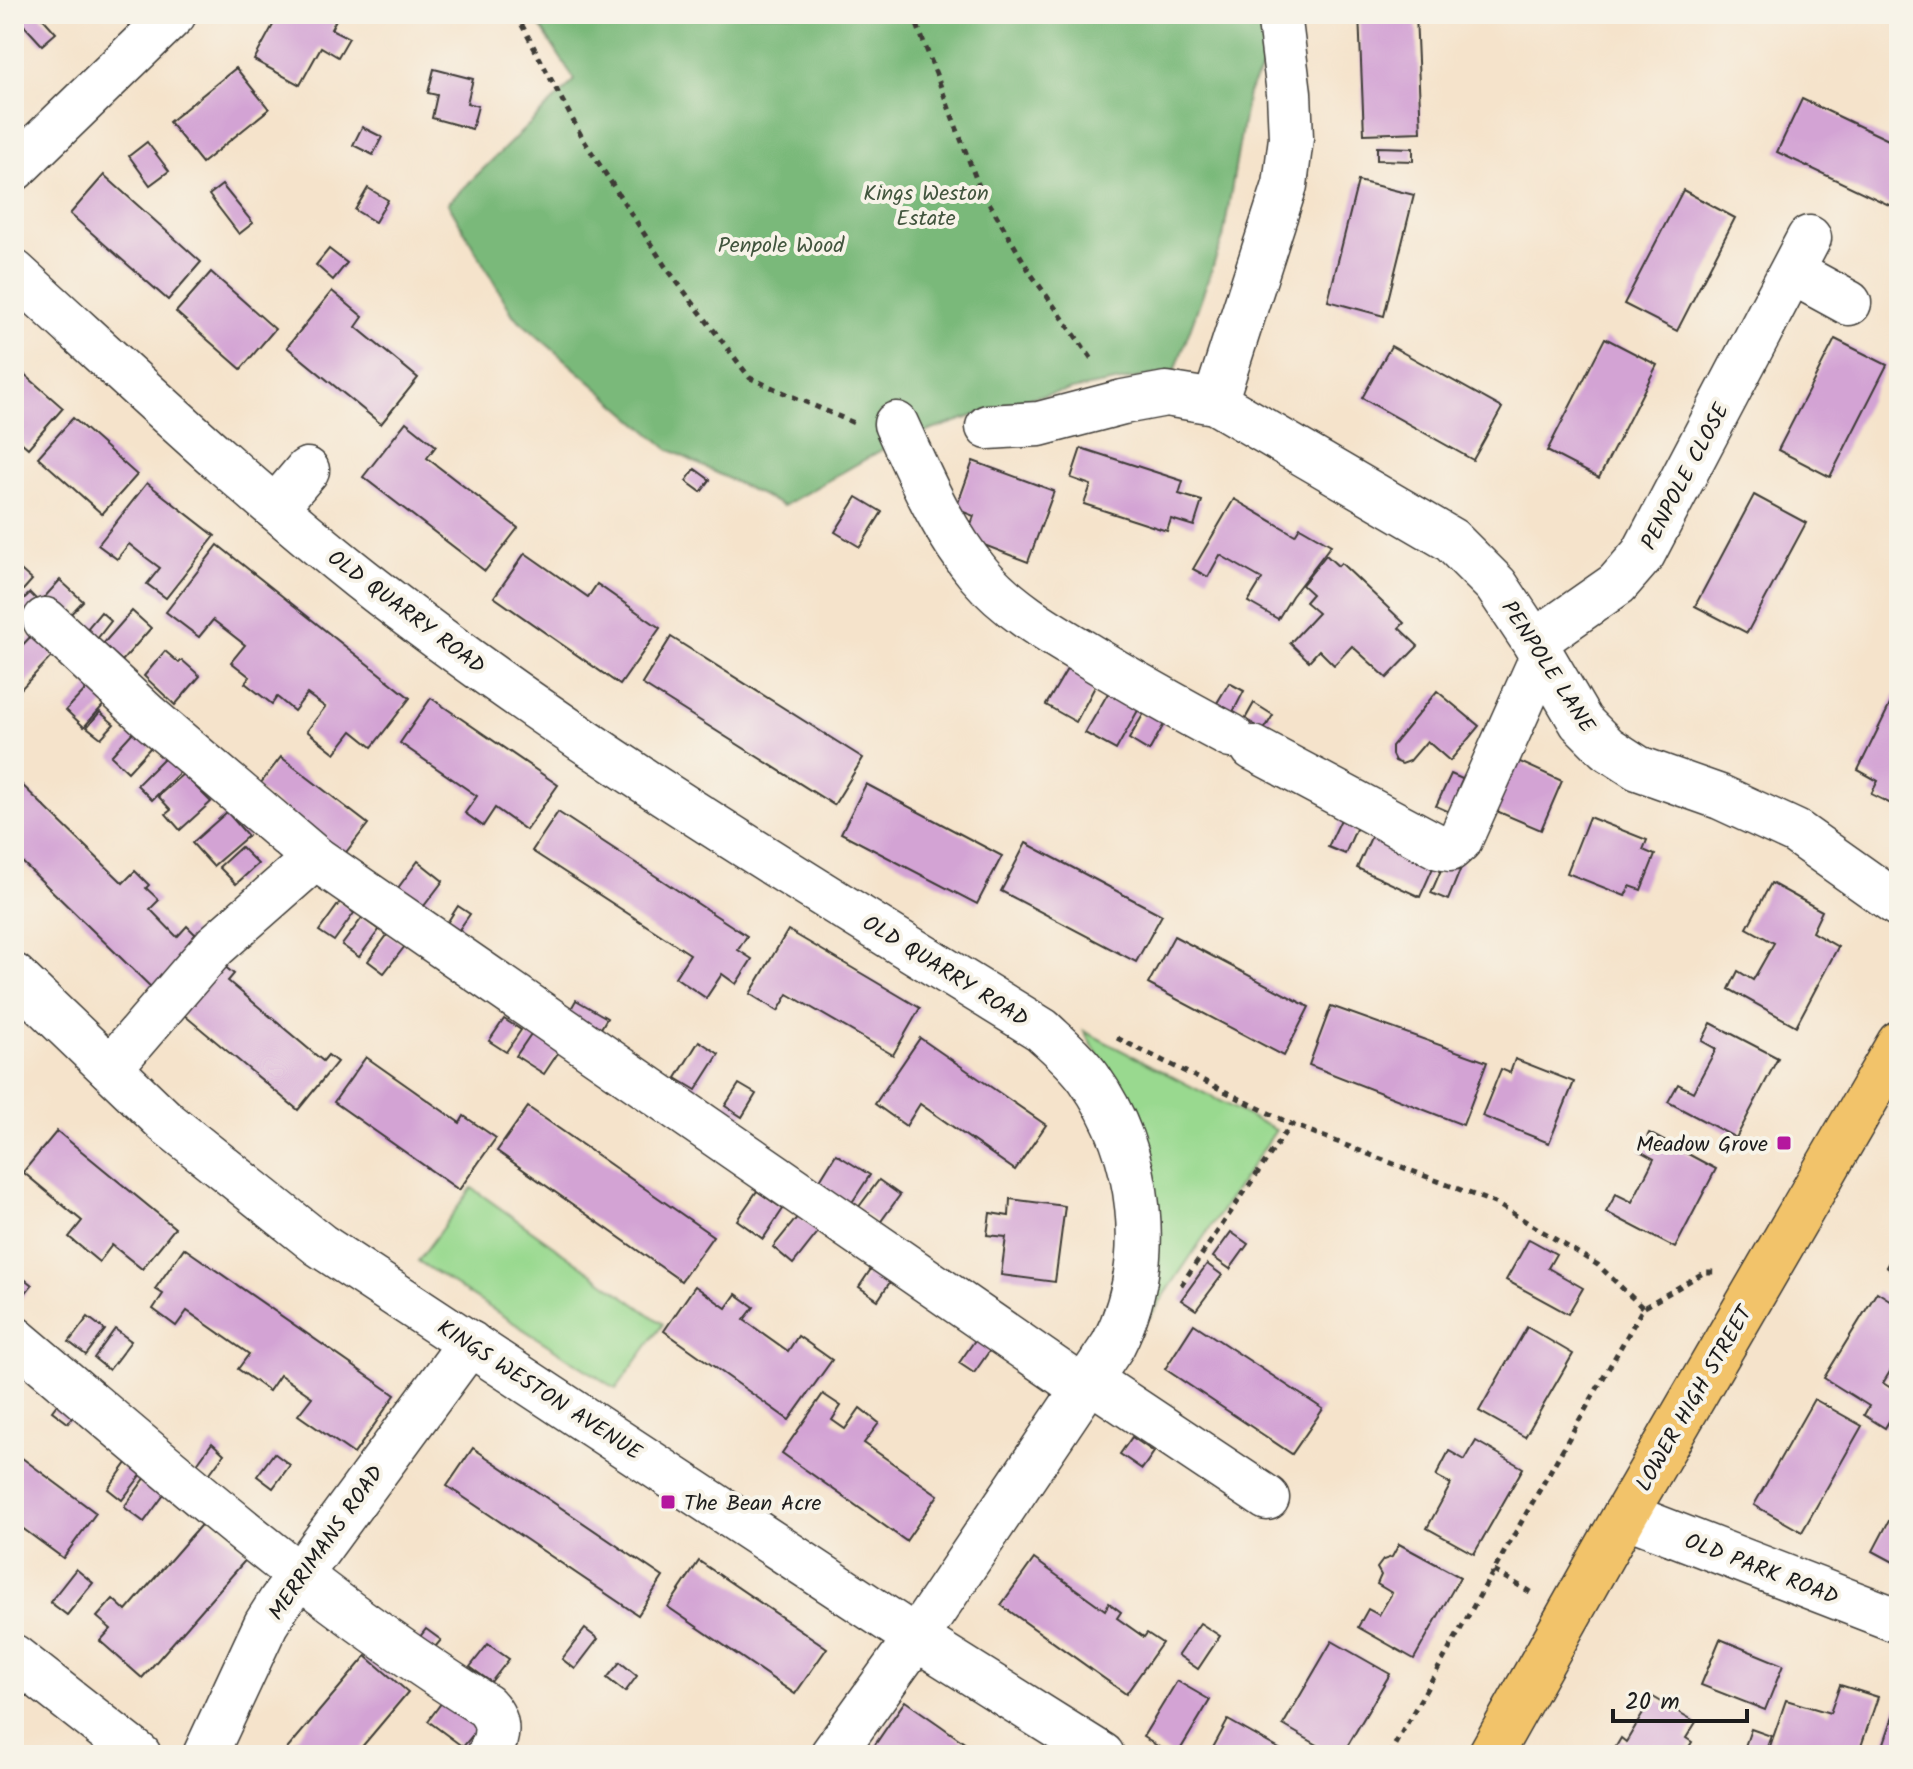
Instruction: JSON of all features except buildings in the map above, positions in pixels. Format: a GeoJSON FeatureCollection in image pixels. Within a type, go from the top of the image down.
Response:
{"type":"FeatureCollection","features":[{"type":"Feature","properties":{"kind":"main road","name":"LOWER HIGH STREET"},"geometry":{"type":"LineString","coordinates":[[1490,1755],[1625,1515],[1899,1043]]}},
{"type":"Feature","properties":{"kind":"street"},"geometry":{"type":"LineString","coordinates":[[14,169],[174,14]]}},
{"type":"Feature","properties":{"kind":"street"},"geometry":{"type":"LineString","coordinates":[[1215,402],[1285,185],[1291,138],[1279,14]]}},
{"type":"Feature","properties":{"kind":"street","name":"PENPOLE CLOSE"},"geometry":{"type":"LineString","coordinates":[[1538,650],[1617,584],[1643,554],[1800,255],[1849,303]]}},
{"type":"Feature","properties":{"kind":"street","name":"OLD QUARRY ROAD"},"geometry":{"type":"LineString","coordinates":[[14,272],[275,508],[361,579],[548,715],[699,818],[1042,1030],[1088,1076],[1117,1127],[1130,1165],[1140,1225],[1133,1292],[1124,1324],[916,1638]]}},
{"type":"Feature","properties":{"kind":"street","name":"PENPOLE LANE"},"geometry":{"type":"LineString","coordinates":[[988,427],[1039,424],[1166,394],[1215,402],[1451,540],[1496,585],[1581,722],[1607,748],[1638,768],[1720,797],[1796,832],[1899,905]]}},
{"type":"Feature","properties":{"kind":"street"},"geometry":{"type":"LineString","coordinates":[[896,424],[955,543],[998,595],[1045,629],[1135,685],[1439,847],[1450,849],[1460,840],[1538,650]]}},
{"type":"Feature","properties":{"kind":"street"},"geometry":{"type":"LineString","coordinates":[[275,508],[307,470]]}},
{"type":"Feature","properties":{"kind":"street"},"geometry":{"type":"LineString","coordinates":[[45,620],[148,716],[315,858],[1087,1384],[1267,1498]]}},
{"type":"Feature","properties":{"kind":"street"},"geometry":{"type":"LineString","coordinates":[[110,1068],[215,946],[315,858]]}},
{"type":"Feature","properties":{"kind":"street","name":"KINGS WESTON AVENUE"},"geometry":{"type":"LineString","coordinates":[[14,976],[167,1123],[320,1245],[916,1638],[1102,1755]]}},
{"type":"Feature","properties":{"kind":"street"},"geometry":{"type":"LineString","coordinates":[[14,1338],[298,1577],[381,1637],[486,1706],[497,1726],[495,1743],[489,1755]]}},
{"type":"Feature","properties":{"kind":"street","name":"MERRIMANS ROAD"},"geometry":{"type":"LineString","coordinates":[[205,1755],[266,1624],[470,1343]]}},
{"type":"Feature","properties":{"kind":"street","name":"OLD PARK ROAD"},"geometry":{"type":"LineString","coordinates":[[1625,1515],[1899,1621]]}},
{"type":"Feature","properties":{"kind":"street"},"geometry":{"type":"LineString","coordinates":[[832,1755],[916,1638]]}},
{"type":"Feature","properties":{"kind":"street"},"geometry":{"type":"LineString","coordinates":[[14,1657],[139,1755]]}},
{"type":"Feature","properties":{"kind":"path"},"geometry":{"type":"LineString","coordinates":[[516,14],[583,139],[648,241],[750,378],[853,423],[896,424]]}},
{"type":"Feature","properties":{"kind":"path"},"geometry":{"type":"LineString","coordinates":[[913,14],[978,184],[1031,274],[1123,402]]}},
{"type":"Feature","properties":{"kind":"path"},"geometry":{"type":"LineString","coordinates":[[1115,1038],[1291,1124],[1497,1204],[1598,1265],[1643,1308]]}},
{"type":"Feature","properties":{"kind":"path"},"geometry":{"type":"LineString","coordinates":[[1175,1293],[1291,1124]]}},
{"type":"Feature","properties":{"kind":"path"},"geometry":{"type":"LineString","coordinates":[[1389,1755],[1643,1308],[1705,1272],[1764,1275]]}},
{"type":"Feature","properties":{"kind":"green space","name":"Penpole Wood"},"geometry":{"type":"Polygon","coordinates":[[[532,14],[1292,14],[1248,93],[1223,238],[1175,371],[1023,399],[894,443],[783,506],[668,449],[513,315],[448,203],[575,80],[532,14]]]}},
{"type":"Feature","properties":{"kind":"green space"},"geometry":{"type":"Polygon","coordinates":[[[1084,1031],[1276,1130],[1149,1318],[1154,1269],[1122,1097],[1084,1031]]]}},
{"type":"Feature","properties":{"kind":"green space"},"geometry":{"type":"Polygon","coordinates":[[[472,1188],[663,1324],[616,1389],[418,1261],[472,1188]]]}},
{"type":"Feature","properties":{"kind":"place","name":"Meadow Grove"},"geometry":{"type":"Point","coordinates":[1784,1143]}},
{"type":"Feature","properties":{"kind":"place","name":"The Bean Acre"},"geometry":{"type":"Point","coordinates":[668,1502]}},
{"type":"Feature","properties":{"kind":"park label","name":"Kings Weston Estate"},"geometry":{"type":"Point","coordinates":[926,204]}}]}
